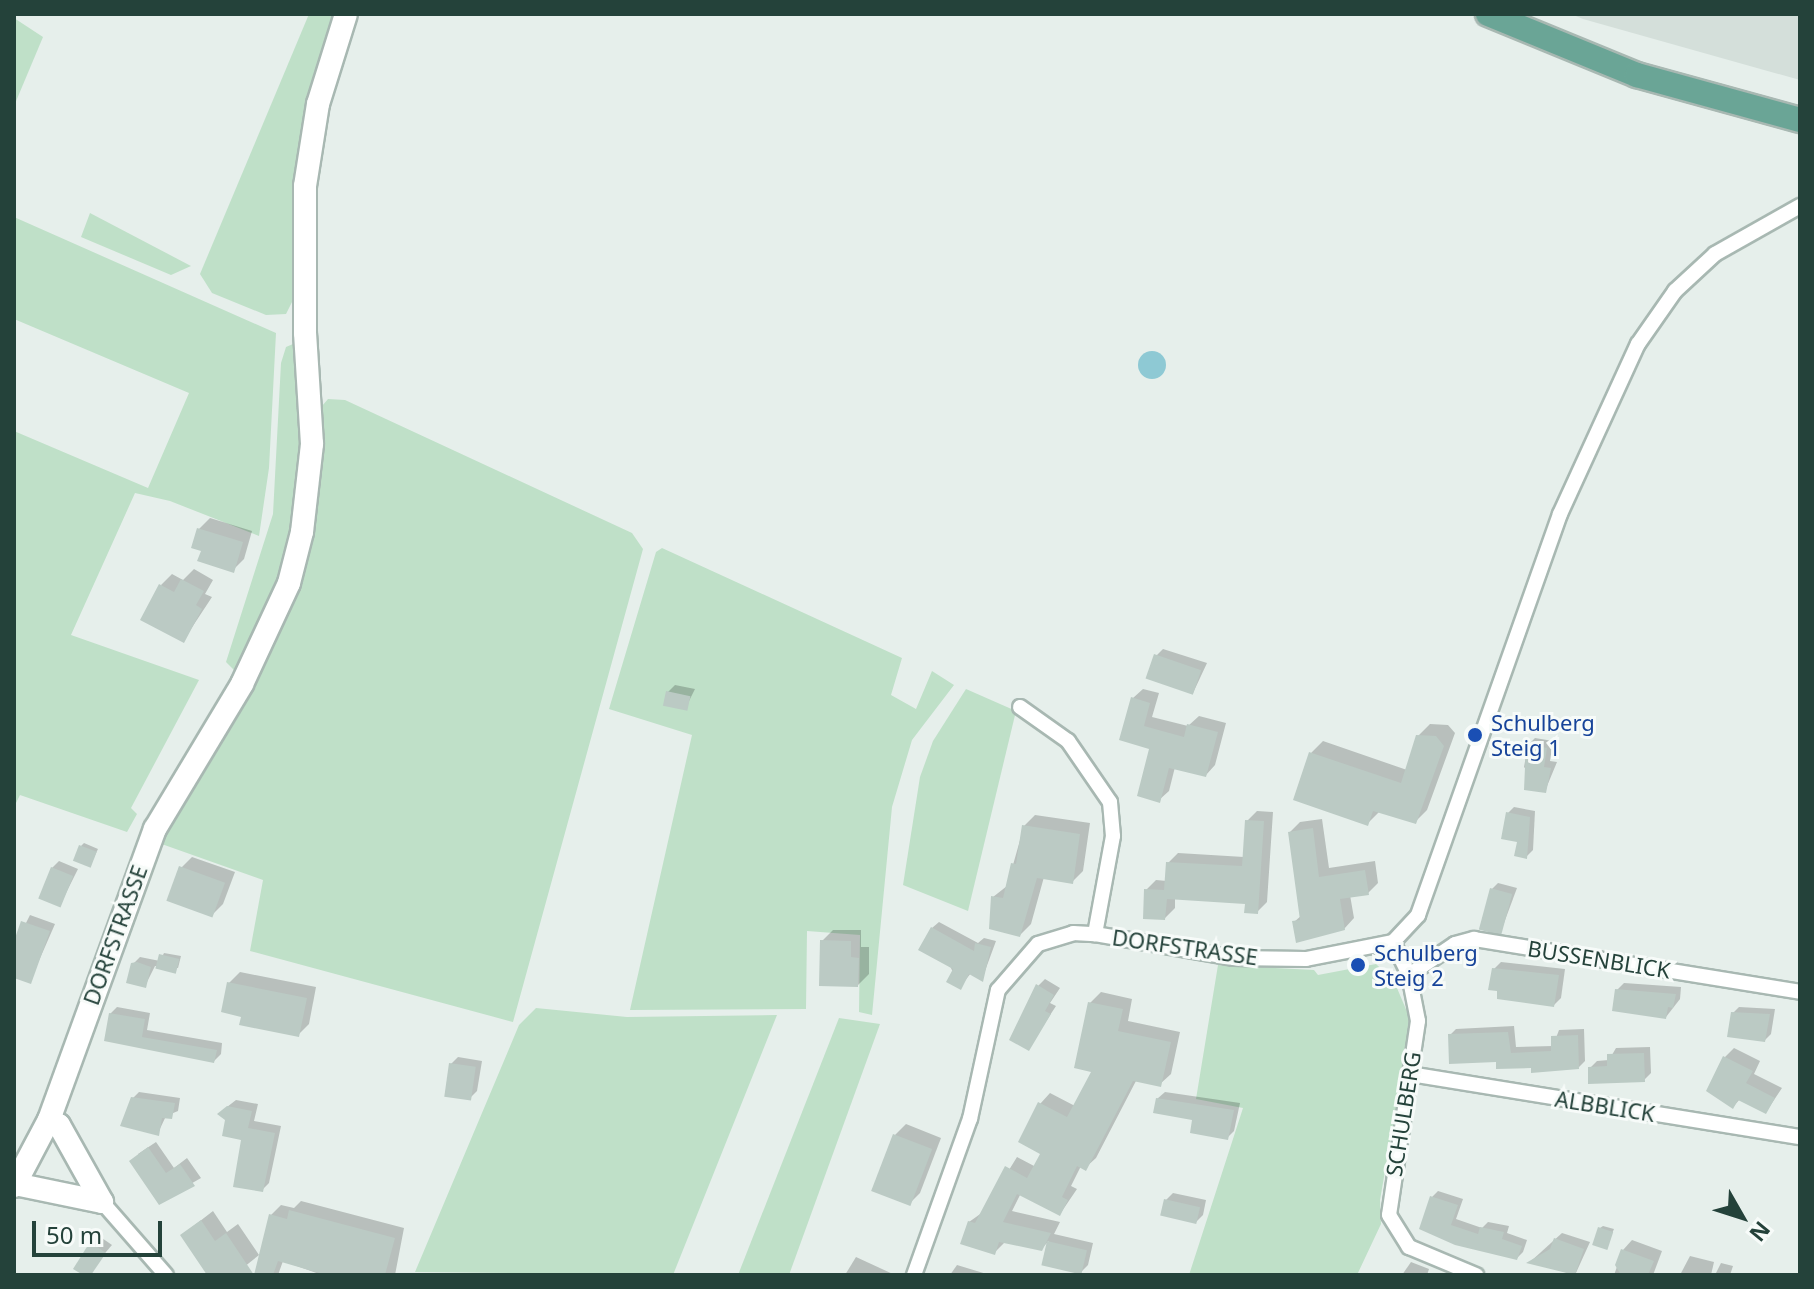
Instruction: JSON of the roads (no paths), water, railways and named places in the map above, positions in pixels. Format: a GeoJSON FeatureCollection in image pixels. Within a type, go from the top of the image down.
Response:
{"type":"FeatureCollection","features":[{"type":"Feature","properties":{"kind":"main road"},"geometry":{"type":"LineString","coordinates":[[1488,14],[1637,75],[1800,120]]}},
{"type":"Feature","properties":{"kind":"street","name":"DORFSTRASSE"},"geometry":{"type":"LineString","coordinates":[[14,1185],[31,1160],[49,1120],[136,872],[171,798],[270,630],[302,532],[312,444],[305,333],[305,186],[318,104],[346,14]]}},
{"type":"Feature","properties":{"kind":"street"},"geometry":{"type":"LineString","coordinates":[[1393,942],[1418,915],[1430,890],[1508,654],[1560,514],[1638,344],[1675,291],[1715,254],[1800,206]]}},
{"type":"Feature","properties":{"kind":"street","name":"DORFSTRASSE"},"geometry":{"type":"LineString","coordinates":[[1020,707],[1068,741],[1110,802],[1113,836],[1095,934]]}},
{"type":"Feature","properties":{"kind":"street","name":"DORFSTRASSE"},"geometry":{"type":"LineString","coordinates":[[914,1275],[970,1119],[998,990],[1038,944],[1073,933],[1095,934],[1275,960],[1349,954],[1393,942]]}},
{"type":"Feature","properties":{"kind":"street","name":"BUSSENBLICK"},"geometry":{"type":"LineString","coordinates":[[1409,975],[1455,944],[1474,939],[1800,992]]}},
{"type":"Feature","properties":{"kind":"street","name":"SCHULBERG"},"geometry":{"type":"LineString","coordinates":[[1393,942],[1409,975],[1418,1021],[1389,1215],[1409,1247],[1441,1269],[1476,1275]]}},
{"type":"Feature","properties":{"kind":"street","name":"ALBBLICK"},"geometry":{"type":"LineString","coordinates":[[1410,1074],[1800,1137]]}},
{"type":"Feature","properties":{"kind":"street"},"geometry":{"type":"LineString","coordinates":[[49,1120],[59,1125],[102,1202],[166,1275]]}},
{"type":"Feature","properties":{"kind":"street"},"geometry":{"type":"LineString","coordinates":[[14,1185],[102,1202]]}},
{"type":"Feature","properties":{"kind":"water"},"geometry":{"type":"Polygon","coordinates":[[[1152,351],[1162,355],[1166,365],[1162,375],[1152,379],[1142,375],[1138,365],[1142,355],[1152,351]]]}},
{"type":"Feature","properties":{"kind":"place","name":"Schulberg Steig 1"},"geometry":{"type":"Point","coordinates":[1475,735]}},
{"type":"Feature","properties":{"kind":"place","name":"Schulberg Steig 2"},"geometry":{"type":"Point","coordinates":[1358,965]}}]}
